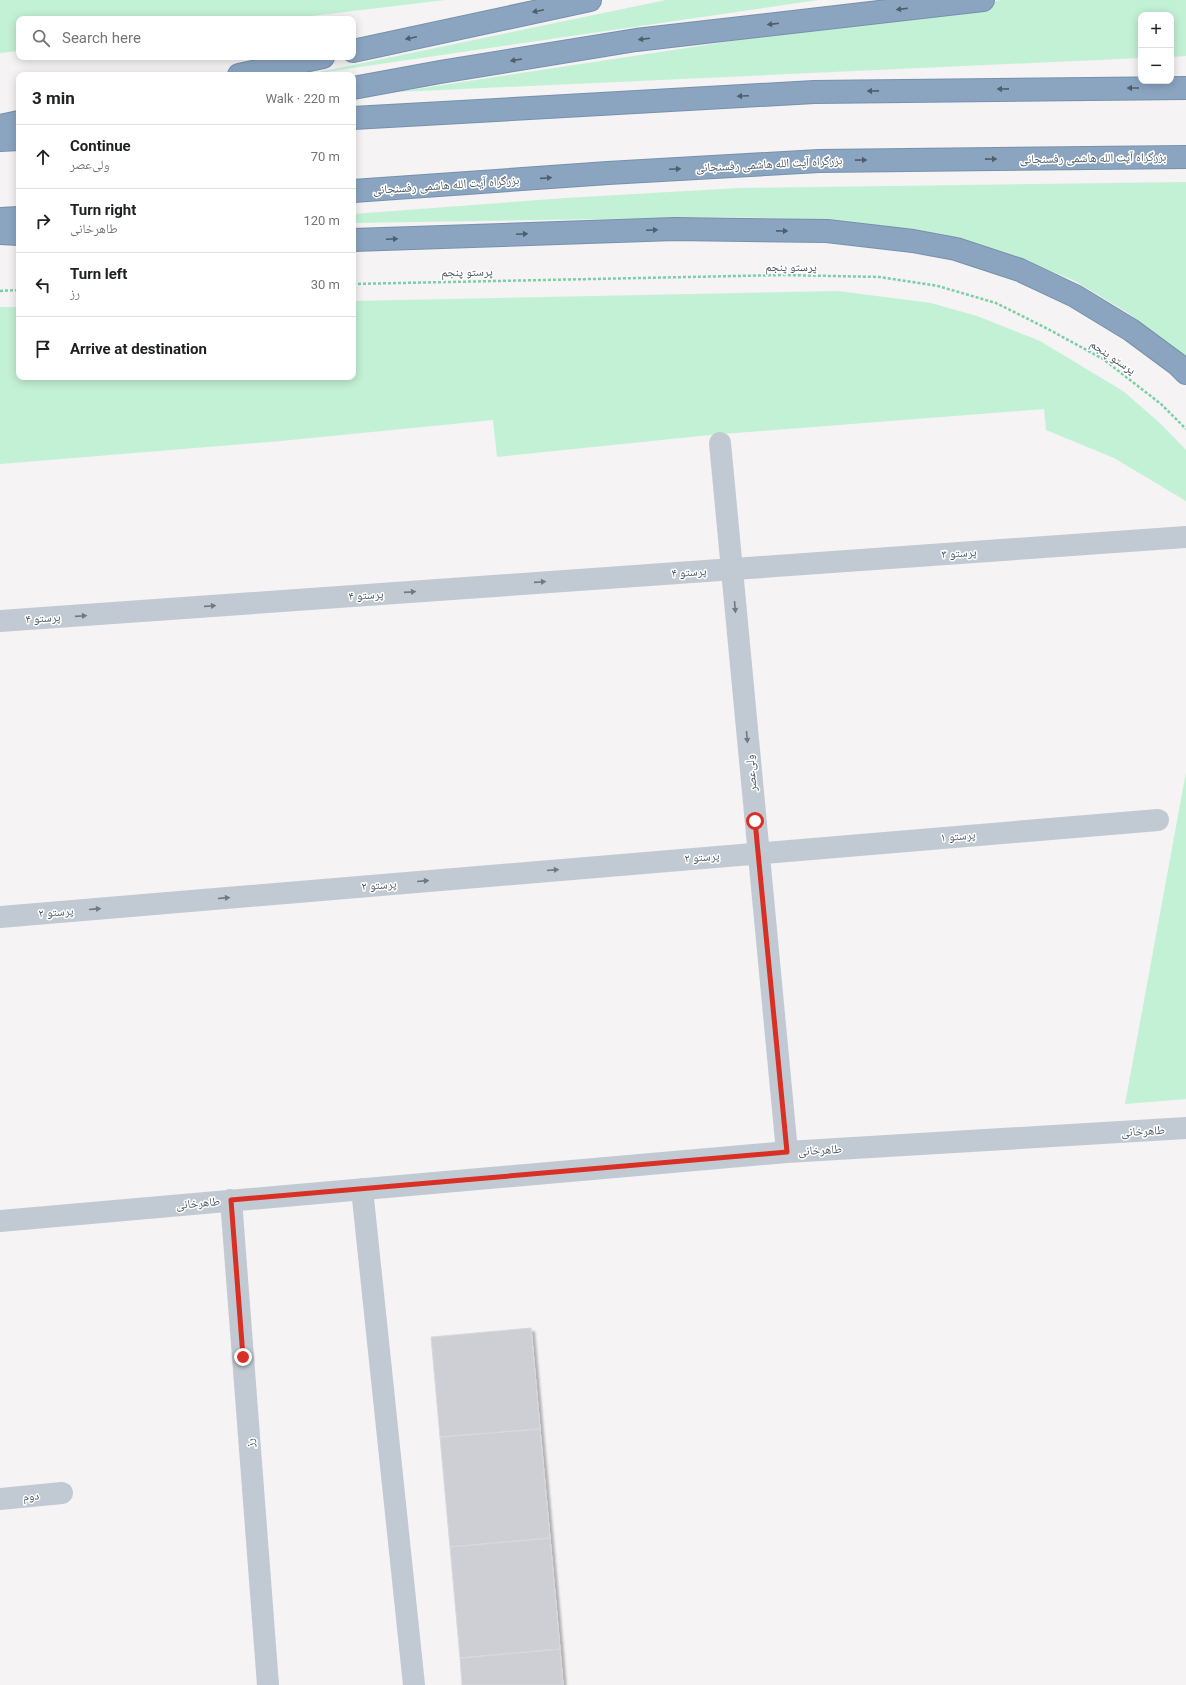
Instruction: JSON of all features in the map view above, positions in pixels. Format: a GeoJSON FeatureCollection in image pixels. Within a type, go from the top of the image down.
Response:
{"type":"FeatureCollection","features":[{"type":"Feature","properties":{"kind":"highway"},"geometry":{"type":"LineString","coordinates":[[356,50],[590,0]]}},
{"type":"Feature","properties":{"kind":"highway"},"geometry":{"type":"LineString","coordinates":[[356,87],[636,40],[983,0]]}},
{"type":"Feature","properties":{"kind":"highway"},"geometry":{"type":"LineString","coordinates":[[253,72],[309,60]]}},
{"type":"Feature","properties":{"kind":"highway"},"geometry":{"type":"LineString","coordinates":[[356,118],[814,92],[1186,88]]}},
{"type":"Feature","properties":{"kind":"highway"},"geometry":{"type":"LineString","coordinates":[[0,126],[16,123]]}},
{"type":"Feature","properties":{"kind":"highway"},"geometry":{"type":"LineString","coordinates":[[0,140],[16,138]]}},
{"type":"Feature","properties":{"kind":"highway","name":"بزرگراه آیت الله هاشمی رفسنجانی"},"geometry":{"type":"LineString","coordinates":[[356,191],[608,173],[819,161],[1186,156]]}},
{"type":"Feature","properties":{"kind":"highway"},"geometry":{"type":"LineString","coordinates":[[0,219],[16,218]]}},
{"type":"Feature","properties":{"kind":"highway"},"geometry":{"type":"LineString","coordinates":[[356,240],[675,229],[827,232],[913,241],[956,249],[1020,270],[1075,296],[1131,330],[1177,364],[1186,373]]}},
{"type":"Feature","properties":{"kind":"highway"},"geometry":{"type":"LineString","coordinates":[[0,233],[16,234]]}},
{"type":"Feature","properties":{"kind":"street","name":"ولی‌عصر"},"geometry":{"type":"LineString","coordinates":[[720,443],[787,1152]]}},
{"type":"Feature","properties":{"kind":"street","name":"پرستو ۳"},"geometry":{"type":"LineString","coordinates":[[732,568],[1186,537]]}},
{"type":"Feature","properties":{"kind":"street","name":"پرستو ۴"},"geometry":{"type":"LineString","coordinates":[[0,621],[732,568]]}},
{"type":"Feature","properties":{"kind":"street","name":"پرستو ۱"},"geometry":{"type":"LineString","coordinates":[[758,852],[1158,820]]}},
{"type":"Feature","properties":{"kind":"street","name":"پرستو ۲"},"geometry":{"type":"LineString","coordinates":[[0,917],[758,852]]}},
{"type":"Feature","properties":{"kind":"street","name":"طاهرخانی"},"geometry":{"type":"LineString","coordinates":[[0,1220],[787,1152],[1186,1128]]}},
{"type":"Feature","properties":{"kind":"street"},"geometry":{"type":"LineString","coordinates":[[362,1189],[414,1685]]}},
{"type":"Feature","properties":{"kind":"street","name":"رز"},"geometry":{"type":"LineString","coordinates":[[231,1200],[268,1685]]}},
{"type":"Feature","properties":{"kind":"street","name":"دوم"},"geometry":{"type":"LineString","coordinates":[[0,1499],[62,1493]]}},
{"type":"Feature","properties":{"kind":"path","name":"پرستو پنجم"},"geometry":{"type":"LineString","coordinates":[[356,284],[784,275],[880,277],[938,286],[996,303],[1103,359],[1161,404],[1186,429]]}},
{"type":"Feature","properties":{"kind":"path"},"geometry":{"type":"LineString","coordinates":[[0,291],[16,290]]}},
{"type":"Feature","properties":{"kind":"green space"},"geometry":{"type":"Polygon","coordinates":[[[0,0],[445,0],[311,16],[16,16],[16,51],[0,53],[0,0]]]}},
{"type":"Feature","properties":{"kind":"green space"},"geometry":{"type":"Polygon","coordinates":[[[666,0],[818,0],[326,72],[319,72],[666,0]]]}},
{"type":"Feature","properties":{"kind":"green space"},"geometry":{"type":"Polygon","coordinates":[[[1002,0],[1186,0],[1186,56],[1174,57],[1174,12],[1138,12],[1138,58],[397,92],[1002,0]]]}},
{"type":"Feature","properties":{"kind":"green space"},"geometry":{"type":"Polygon","coordinates":[[[1186,182],[1186,359],[1128,313],[1073,280],[995,250],[912,229],[798,219],[726,217],[356,223],[356,214],[565,198],[739,188],[1186,182]]]}},
{"type":"Feature","properties":{"kind":"green space"},"geometry":{"type":"Polygon","coordinates":[[[838,291],[931,303],[977,316],[1040,341],[1123,391],[1161,424],[1186,450],[1186,501],[1114,458],[1046,430],[1044,409],[710,435],[497,457],[493,420],[281,441],[0,464],[0,307],[16,307],[16,380],[356,380],[356,301],[838,291]]]}},
{"type":"Feature","properties":{"kind":"green space"},"geometry":{"type":"Polygon","coordinates":[[[1186,772],[1186,1099],[1125,1104],[1186,772]]]}},
{"type":"Feature","properties":{"kind":"building"},"geometry":{"type":"Polygon","coordinates":[[[531,1328],[540,1429],[440,1437],[431,1337],[531,1328]]]}},
{"type":"Feature","properties":{"kind":"building"},"geometry":{"type":"Polygon","coordinates":[[[540,1429],[550,1538],[450,1547],[440,1437],[540,1429]]]}},
{"type":"Feature","properties":{"kind":"building"},"geometry":{"type":"Polygon","coordinates":[[[550,1538],[560,1649],[460,1658],[450,1547],[550,1538]]]}},
{"type":"Feature","properties":{"kind":"building"},"geometry":{"type":"Polygon","coordinates":[[[560,1649],[563,1685],[462,1685],[460,1658],[560,1649]]]}},
{"type":"Feature","properties":{"kind":"route"},"geometry":{"type":"LineString","coordinates":[[243,1357],[231,1200],[787,1152],[755,821]]}}]}
